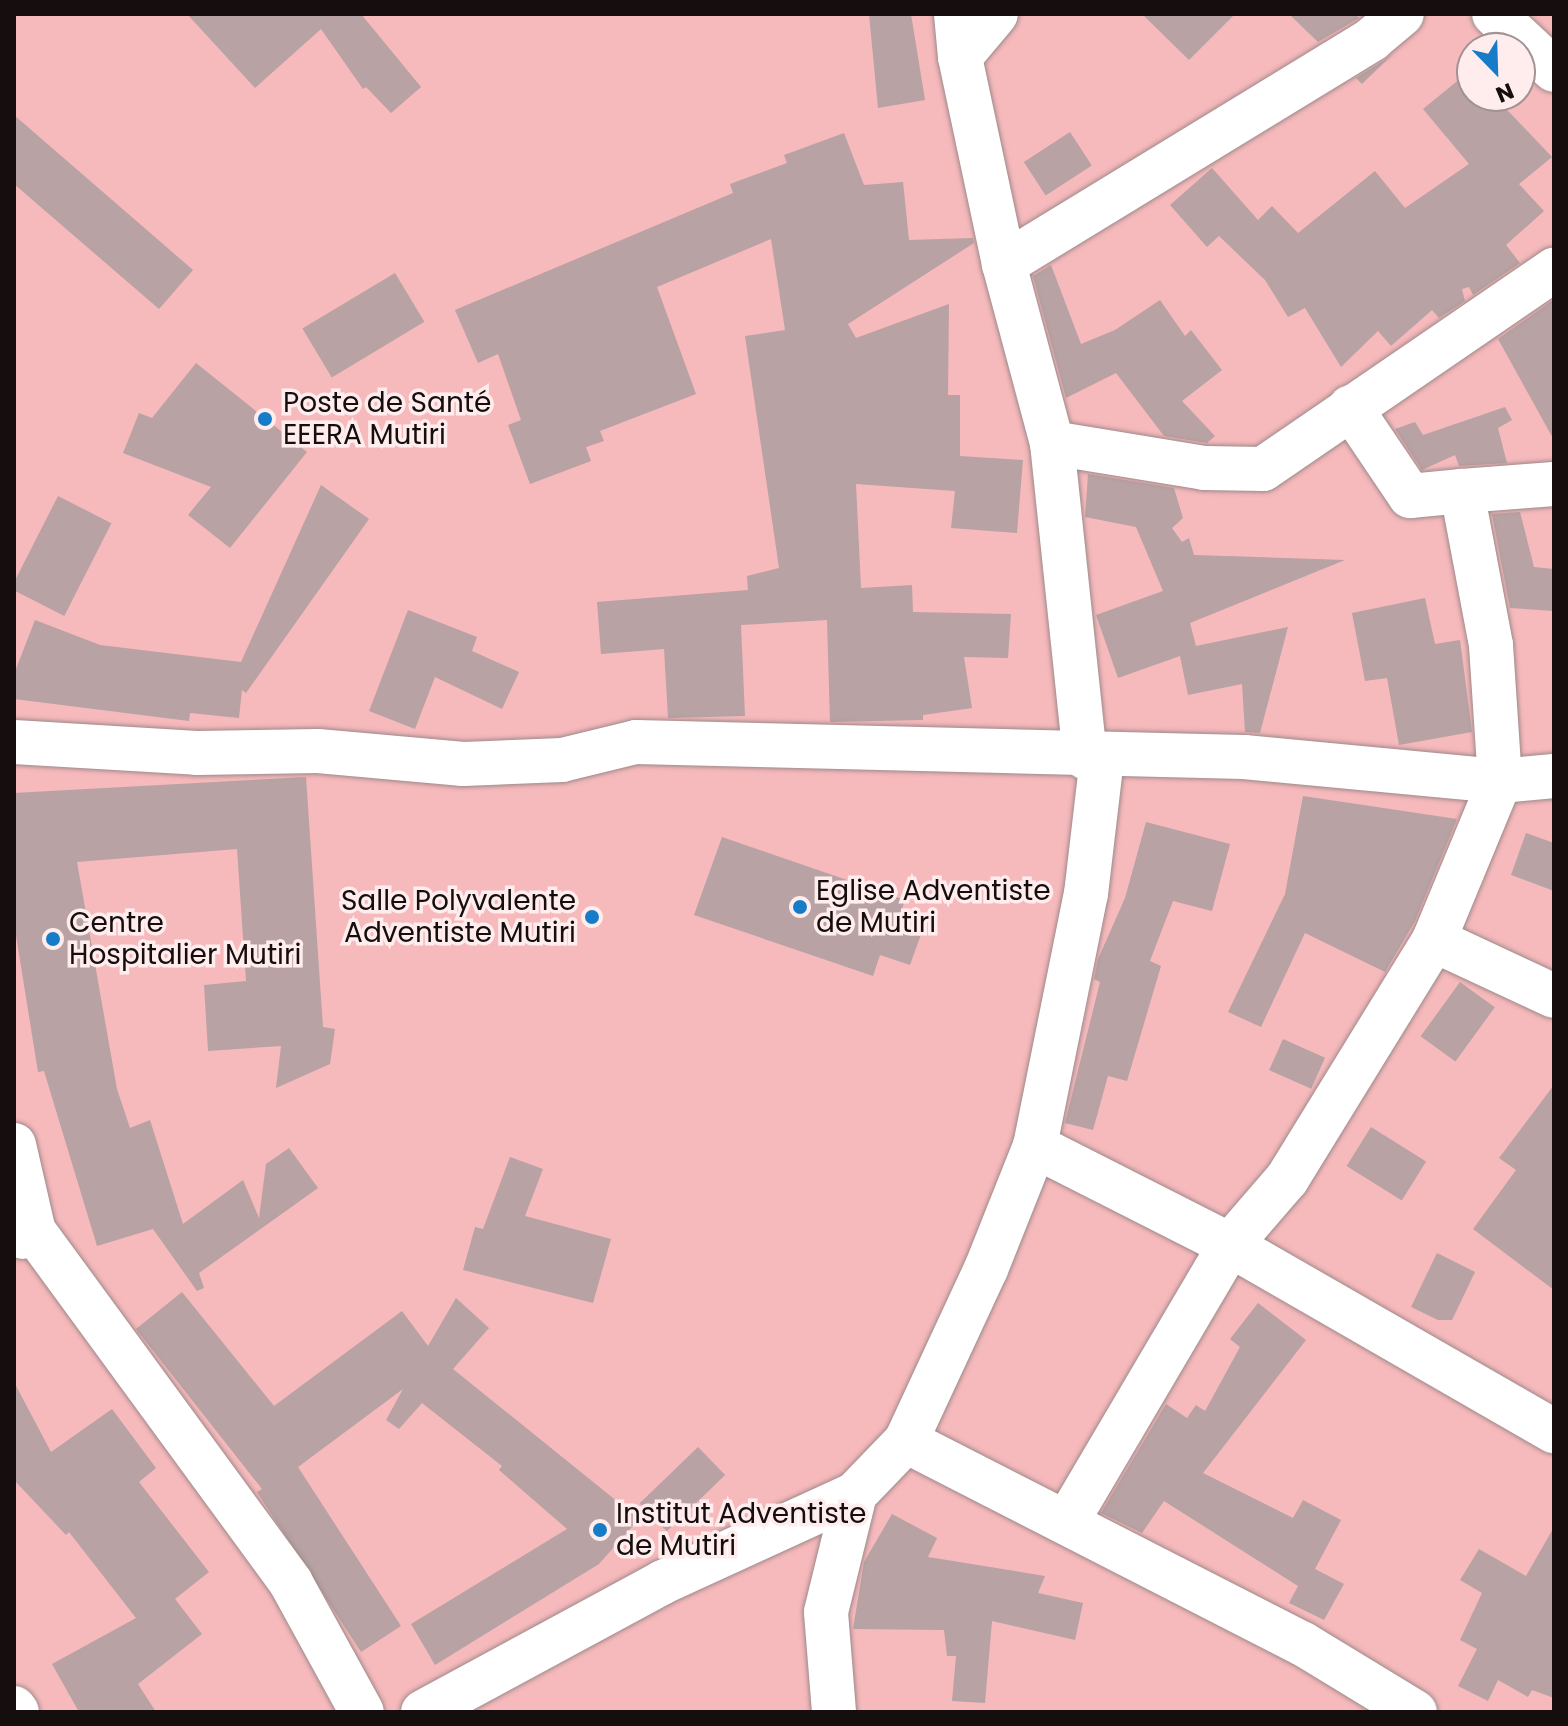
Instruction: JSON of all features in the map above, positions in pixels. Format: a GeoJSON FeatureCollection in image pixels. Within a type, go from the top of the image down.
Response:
{"type":"FeatureCollection","features":[{"type":"Feature","properties":{"kind":"street"},"geometry":{"type":"LineString","coordinates":[[423,1712],[663,1582],[855,1494],[906,1441],[986,1269],[1035,1146],[1086,894],[1093,757],[1052,443],[1004,264],[960,57],[956,14]]}},
{"type":"Feature","properties":{"kind":"street"},"geometry":{"type":"LineString","coordinates":[[960,57],[996,14]]}},
{"type":"Feature","properties":{"kind":"street"},"geometry":{"type":"LineString","coordinates":[[1004,264],[1372,39],[1402,14]]}},
{"type":"Feature","properties":{"kind":"street"},"geometry":{"type":"LineString","coordinates":[[1494,14],[1554,70]]}},
{"type":"Feature","properties":{"kind":"street"},"geometry":{"type":"LineString","coordinates":[[1052,443],[1204,468],[1263,469],[1554,270]]}},
{"type":"Feature","properties":{"kind":"street"},"geometry":{"type":"LineString","coordinates":[[1350,407],[1410,496],[1554,484]]}},
{"type":"Feature","properties":{"kind":"street"},"geometry":{"type":"LineString","coordinates":[[1068,1520],[1230,1245],[1287,1179],[1434,940],[1500,781],[1491,645],[1462,491]]}},
{"type":"Feature","properties":{"kind":"street"},"geometry":{"type":"LineString","coordinates":[[14,742],[197,753],[318,751],[463,764],[562,760],[636,742],[1093,757],[1244,757],[1500,781],[1554,776]]}},
{"type":"Feature","properties":{"kind":"street"},"geometry":{"type":"LineString","coordinates":[[1434,940],[1554,996]]}},
{"type":"Feature","properties":{"kind":"street"},"geometry":{"type":"LineString","coordinates":[[14,1145],[21,1226],[291,1583],[362,1712]]}},
{"type":"Feature","properties":{"kind":"street"},"geometry":{"type":"LineString","coordinates":[[1035,1146],[1230,1245],[1554,1431]]}},
{"type":"Feature","properties":{"kind":"street"},"geometry":{"type":"LineString","coordinates":[[906,1441],[1068,1520],[1303,1644],[1415,1712]]}},
{"type":"Feature","properties":{"kind":"street"},"geometry":{"type":"LineString","coordinates":[[834,1712],[826,1612],[855,1494]]}},
{"type":"Feature","properties":{"kind":"shaded area"},"geometry":{"type":"Polygon","coordinates":[[[14,14],[1554,14],[1554,1712],[14,1712],[14,14]]]}},
{"type":"Feature","properties":{"kind":"building"},"geometry":{"type":"Polygon","coordinates":[[[187,14],[361,14],[421,87],[391,113],[366,87],[363,89],[321,29],[255,88],[187,14]]]}},
{"type":"Feature","properties":{"kind":"building"},"geometry":{"type":"Polygon","coordinates":[[[869,14],[911,14],[925,100],[878,108],[869,14]]]}},
{"type":"Feature","properties":{"kind":"building"},"geometry":{"type":"Polygon","coordinates":[[[1142,14],[1235,14],[1189,60],[1142,14]]]}},
{"type":"Feature","properties":{"kind":"building"},"geometry":{"type":"Polygon","coordinates":[[[1289,14],[1355,14],[1359,18],[1318,42],[1289,14]]]}},
{"type":"Feature","properties":{"kind":"building"},"geometry":{"type":"Polygon","coordinates":[[[1393,54],[1362,84],[1356,78],[1385,60],[1393,54]]]}},
{"type":"Feature","properties":{"kind":"building"},"geometry":{"type":"Polygon","coordinates":[[[1456,82],[1456,112],[1509,112],[1552,157],[1519,184],[1544,211],[1506,245],[1520,263],[1473,295],[1469,287],[1462,289],[1465,301],[1439,318],[1432,310],[1391,346],[1378,331],[1341,367],[1305,308],[1288,317],[1265,280],[1219,236],[1207,247],[1170,205],[1212,168],[1258,220],[1272,206],[1298,233],[1375,171],[1405,208],[1469,164],[1423,109],[1456,82]]]}},
{"type":"Feature","properties":{"kind":"building"},"geometry":{"type":"Polygon","coordinates":[[[14,115],[193,270],[159,309],[14,184],[14,115]]]}},
{"type":"Feature","properties":{"kind":"building"},"geometry":{"type":"Polygon","coordinates":[[[1070,132],[1092,166],[1046,196],[1024,162],[1070,132]]]}},
{"type":"Feature","properties":{"kind":"building"},"geometry":{"type":"Polygon","coordinates":[[[844,133],[864,185],[903,182],[909,240],[973,238],[974,243],[848,324],[856,338],[949,304],[948,395],[960,395],[960,456],[1023,460],[1017,533],[951,528],[955,491],[856,484],[861,588],[912,585],[913,612],[1011,614],[1008,658],[964,657],[972,708],[923,715],[923,720],[830,722],[827,620],[741,625],[745,716],[668,718],[664,649],[601,654],[597,602],[748,590],[747,576],[779,568],[745,336],[785,330],[771,239],[657,287],[696,394],[600,431],[604,441],[586,447],[591,461],[530,484],[508,425],[521,420],[498,354],[478,363],[455,310],[733,193],[730,184],[787,163],[784,155],[844,133]]]}},
{"type":"Feature","properties":{"kind":"building"},"geometry":{"type":"Polygon","coordinates":[[[1051,265],[1081,344],[1115,330],[1160,300],[1185,336],[1191,330],[1222,370],[1182,401],[1215,436],[1207,443],[1164,436],[1116,373],[1066,398],[1033,276],[1051,265]]]}},
{"type":"Feature","properties":{"kind":"building"},"geometry":{"type":"Polygon","coordinates":[[[395,273],[424,322],[332,377],[302,329],[395,273]]]}},
{"type":"Feature","properties":{"kind":"building"},"geometry":{"type":"Polygon","coordinates":[[[1552,301],[1554,304],[1554,440],[1498,339],[1552,301]]]}},
{"type":"Feature","properties":{"kind":"building"},"geometry":{"type":"Polygon","coordinates":[[[196,363],[307,452],[230,548],[188,515],[211,487],[123,453],[139,413],[152,418],[196,363]]]}},
{"type":"Feature","properties":{"kind":"building"},"geometry":{"type":"Polygon","coordinates":[[[1505,407],[1512,420],[1498,428],[1507,463],[1459,466],[1455,455],[1422,470],[1395,429],[1415,422],[1423,435],[1505,407]]]}},
{"type":"Feature","properties":{"kind":"building"},"geometry":{"type":"Polygon","coordinates":[[[1088,474],[1174,488],[1183,518],[1172,528],[1182,542],[1189,538],[1194,555],[1345,560],[1190,623],[1196,646],[1288,627],[1260,733],[1245,732],[1242,684],[1188,695],[1180,656],[1118,678],[1096,615],[1163,591],[1136,527],[1085,517],[1088,474]]]}},
{"type":"Feature","properties":{"kind":"building"},"geometry":{"type":"Polygon","coordinates":[[[321,485],[369,519],[246,693],[242,690],[239,718],[190,713],[189,721],[14,699],[14,674],[35,620],[100,645],[241,662],[321,485]]]}},
{"type":"Feature","properties":{"kind":"building"},"geometry":{"type":"Polygon","coordinates":[[[58,496],[111,523],[64,616],[14,590],[14,582],[58,496]]]}},
{"type":"Feature","properties":{"kind":"building"},"geometry":{"type":"Polygon","coordinates":[[[1520,512],[1534,567],[1554,569],[1554,611],[1510,608],[1492,514],[1520,512]]]}},
{"type":"Feature","properties":{"kind":"building"},"geometry":{"type":"Polygon","coordinates":[[[1425,598],[1435,644],[1460,640],[1472,732],[1399,745],[1387,678],[1365,681],[1352,613],[1425,598]]]}},
{"type":"Feature","properties":{"kind":"building"},"geometry":{"type":"Polygon","coordinates":[[[408,610],[477,637],[472,651],[519,672],[502,709],[435,677],[415,729],[369,711],[408,610]]]}},
{"type":"Feature","properties":{"kind":"building"},"geometry":{"type":"Polygon","coordinates":[[[306,777],[323,1027],[335,1029],[330,1064],[276,1088],[281,1046],[208,1051],[204,985],[246,981],[237,849],[77,862],[117,1089],[130,1128],[150,1120],[183,1224],[243,1180],[259,1218],[266,1164],[289,1148],[318,1188],[199,1273],[204,1288],[197,1291],[153,1229],[97,1246],[44,1071],[38,1072],[14,923],[14,793],[306,777]]]}},
{"type":"Feature","properties":{"kind":"building"},"geometry":{"type":"Polygon","coordinates":[[[1303,796],[1457,819],[1415,921],[1385,972],[1305,933],[1261,1027],[1228,1012],[1285,894],[1303,796]]]}},
{"type":"Feature","properties":{"kind":"building"},"geometry":{"type":"Polygon","coordinates":[[[1146,822],[1230,844],[1212,911],[1173,901],[1150,961],[1161,966],[1127,1081],[1108,1076],[1093,1130],[1065,1123],[1100,982],[1094,979],[1098,959],[1125,898],[1146,822]]]}},
{"type":"Feature","properties":{"kind":"building"},"geometry":{"type":"Polygon","coordinates":[[[1526,833],[1554,843],[1554,891],[1511,875],[1526,833]]]}},
{"type":"Feature","properties":{"kind":"building","name":"Eglise Adventiste de Mutiri"},"geometry":{"type":"Polygon","coordinates":[[[722,837],[905,900],[899,917],[924,926],[910,965],[880,955],[873,976],[694,915],[722,837]]]}},
{"type":"Feature","properties":{"kind":"building"},"geometry":{"type":"Polygon","coordinates":[[[1460,982],[1495,1007],[1455,1061],[1421,1036],[1460,982]]]}},
{"type":"Feature","properties":{"kind":"building"},"geometry":{"type":"Polygon","coordinates":[[[1283,1039],[1325,1058],[1311,1089],[1269,1070],[1283,1039]]]}},
{"type":"Feature","properties":{"kind":"building"},"geometry":{"type":"Polygon","coordinates":[[[1554,1085],[1554,1290],[1473,1229],[1516,1170],[1499,1158],[1554,1085]]]}},
{"type":"Feature","properties":{"kind":"building"},"geometry":{"type":"Polygon","coordinates":[[[1371,1127],[1426,1161],[1402,1200],[1347,1166],[1371,1127]]]}},
{"type":"Feature","properties":{"kind":"building"},"geometry":{"type":"Polygon","coordinates":[[[510,1157],[543,1169],[525,1216],[611,1239],[593,1303],[463,1270],[475,1227],[483,1229],[510,1157]]]}},
{"type":"Feature","properties":{"kind":"building"},"geometry":{"type":"Polygon","coordinates":[[[1437,1253],[1475,1272],[1452,1320],[1438,1320],[1411,1307],[1437,1253]]]}},
{"type":"Feature","properties":{"kind":"building"},"geometry":{"type":"Polygon","coordinates":[[[182,1292],[274,1406],[402,1311],[428,1346],[456,1298],[489,1328],[453,1369],[639,1519],[599,1564],[435,1665],[411,1624],[567,1529],[499,1470],[502,1466],[422,1403],[399,1429],[386,1420],[403,1389],[298,1467],[401,1626],[361,1652],[257,1492],[262,1489],[136,1329],[182,1292]]]}},
{"type":"Feature","properties":{"kind":"building"},"geometry":{"type":"Polygon","coordinates":[[[1258,1303],[1306,1340],[1203,1473],[1293,1518],[1303,1500],[1341,1520],[1315,1569],[1344,1584],[1324,1620],[1289,1603],[1298,1586],[1164,1501],[1142,1533],[1101,1513],[1166,1404],[1187,1418],[1196,1405],[1205,1411],[1240,1347],[1230,1339],[1258,1303]]]}},
{"type":"Feature","properties":{"kind":"building"},"geometry":{"type":"Polygon","coordinates":[[[14,1382],[51,1452],[112,1409],[156,1468],[139,1482],[209,1572],[175,1599],[202,1634],[138,1684],[156,1712],[79,1712],[52,1664],[136,1618],[69,1532],[66,1535],[14,1480],[14,1382]]]}},
{"type":"Feature","properties":{"kind":"building"},"geometry":{"type":"Polygon","coordinates":[[[698,1447],[725,1475],[667,1531],[640,1503],[698,1447]]]}},
{"type":"Feature","properties":{"kind":"building"},"geometry":{"type":"Polygon","coordinates":[[[892,1514],[937,1538],[928,1557],[1045,1576],[1038,1593],[1083,1603],[1075,1640],[992,1621],[985,1703],[952,1701],[956,1656],[947,1656],[944,1630],[853,1629],[864,1562],[892,1514]]]}},
{"type":"Feature","properties":{"kind":"building"},"geometry":{"type":"Polygon","coordinates":[[[1554,1527],[1554,1698],[1532,1690],[1528,1697],[1498,1680],[1488,1701],[1458,1686],[1477,1649],[1460,1640],[1482,1593],[1460,1580],[1479,1549],[1526,1576],[1554,1527]]]}},
{"type":"Feature","properties":{"kind":"place","name":"Poste de Santé EEERA Mutiri"},"geometry":{"type":"Point","coordinates":[265,419]}},
{"type":"Feature","properties":{"kind":"place","name":"Eglise Adventiste de Mutiri"},"geometry":{"type":"Point","coordinates":[800,907]}},
{"type":"Feature","properties":{"kind":"place","name":"Salle Polyvalente Adventiste Mutiri"},"geometry":{"type":"Point","coordinates":[592,917]}},
{"type":"Feature","properties":{"kind":"place","name":"Centre Hospitalier Mutiri"},"geometry":{"type":"Point","coordinates":[53,939]}},
{"type":"Feature","properties":{"kind":"place","name":"Institut Adventiste de Mutiri"},"geometry":{"type":"Point","coordinates":[600,1530]}}]}
